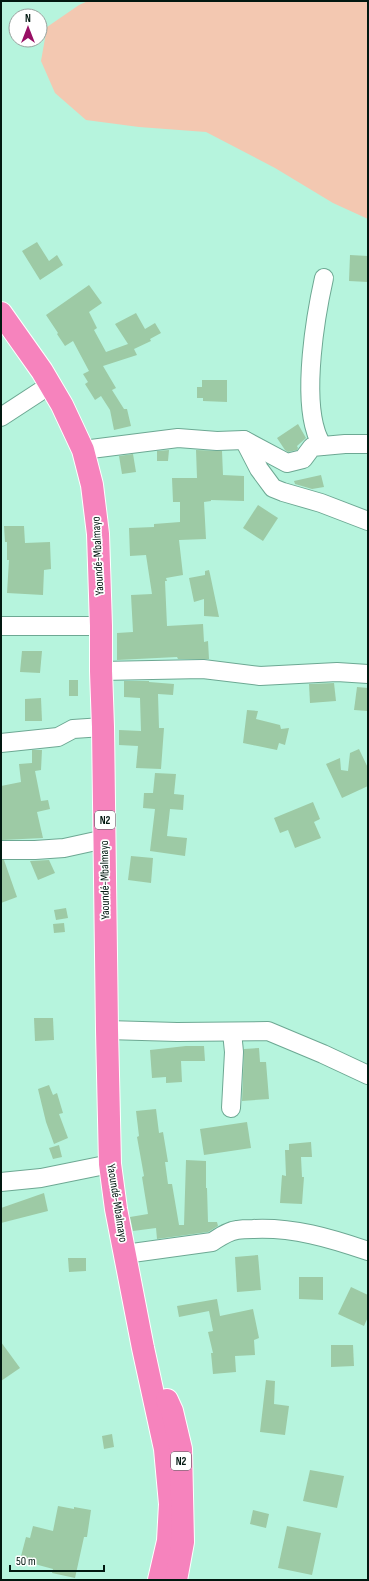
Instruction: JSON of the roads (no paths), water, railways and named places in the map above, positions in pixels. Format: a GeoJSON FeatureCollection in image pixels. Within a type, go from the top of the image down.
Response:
{"type":"FeatureCollection","features":[{"type":"Feature","properties":{"kind":"highway","name":"Yaoundé-Mbalmayo"},"geometry":{"type":"LineString","coordinates":[[1,313],[50,385],[62,406],[83,450],[92,485],[98,534],[101,626],[110,1164],[116,1209],[143,1348],[165,1449],[170,1504],[168,1541],[159,1580]]}},
{"type":"Feature","properties":{"kind":"highway","name":"Yaoundé-Mbalmayo"},"geometry":{"type":"LineString","coordinates":[[143,1348],[172,1411],[181,1448],[183,1542],[176,1580]]}},
{"type":"Feature","properties":{"kind":"street"},"geometry":{"type":"LineString","coordinates":[[322,446],[316,431],[312,414],[310,383],[317,310],[324,278]]}},
{"type":"Feature","properties":{"kind":"street"},"geometry":{"type":"LineString","coordinates":[[1,417],[50,385]]}},
{"type":"Feature","properties":{"kind":"street"},"geometry":{"type":"LineString","coordinates":[[83,450],[178,438],[217,441],[244,440],[287,463],[303,459],[312,447],[368,444]]}},
{"type":"Feature","properties":{"kind":"street"},"geometry":{"type":"LineString","coordinates":[[244,440],[259,469],[273,488],[321,503],[368,522]]}},
{"type":"Feature","properties":{"kind":"street"},"geometry":{"type":"LineString","coordinates":[[1,626],[101,626]]}},
{"type":"Feature","properties":{"kind":"street"},"geometry":{"type":"LineString","coordinates":[[101,671],[203,669],[260,676],[338,672],[368,674]]}},
{"type":"Feature","properties":{"kind":"street"},"geometry":{"type":"LineString","coordinates":[[1,743],[58,737],[73,729],[103,727]]}},
{"type":"Feature","properties":{"kind":"street"},"geometry":{"type":"LineString","coordinates":[[1,850],[64,848],[105,839]]}},
{"type":"Feature","properties":{"kind":"street"},"geometry":{"type":"LineString","coordinates":[[107,1030],[177,1032],[268,1031],[323,1054],[368,1076]]}},
{"type":"Feature","properties":{"kind":"street"},"geometry":{"type":"LineString","coordinates":[[231,1108],[234,1052],[232,1032]]}},
{"type":"Feature","properties":{"kind":"street"},"geometry":{"type":"LineString","coordinates":[[1,1182],[41,1178],[110,1164]]}},
{"type":"Feature","properties":{"kind":"street"},"geometry":{"type":"LineString","coordinates":[[125,1254],[212,1242],[224,1234],[238,1230],[273,1228],[301,1232],[336,1240],[368,1251]]}}]}
